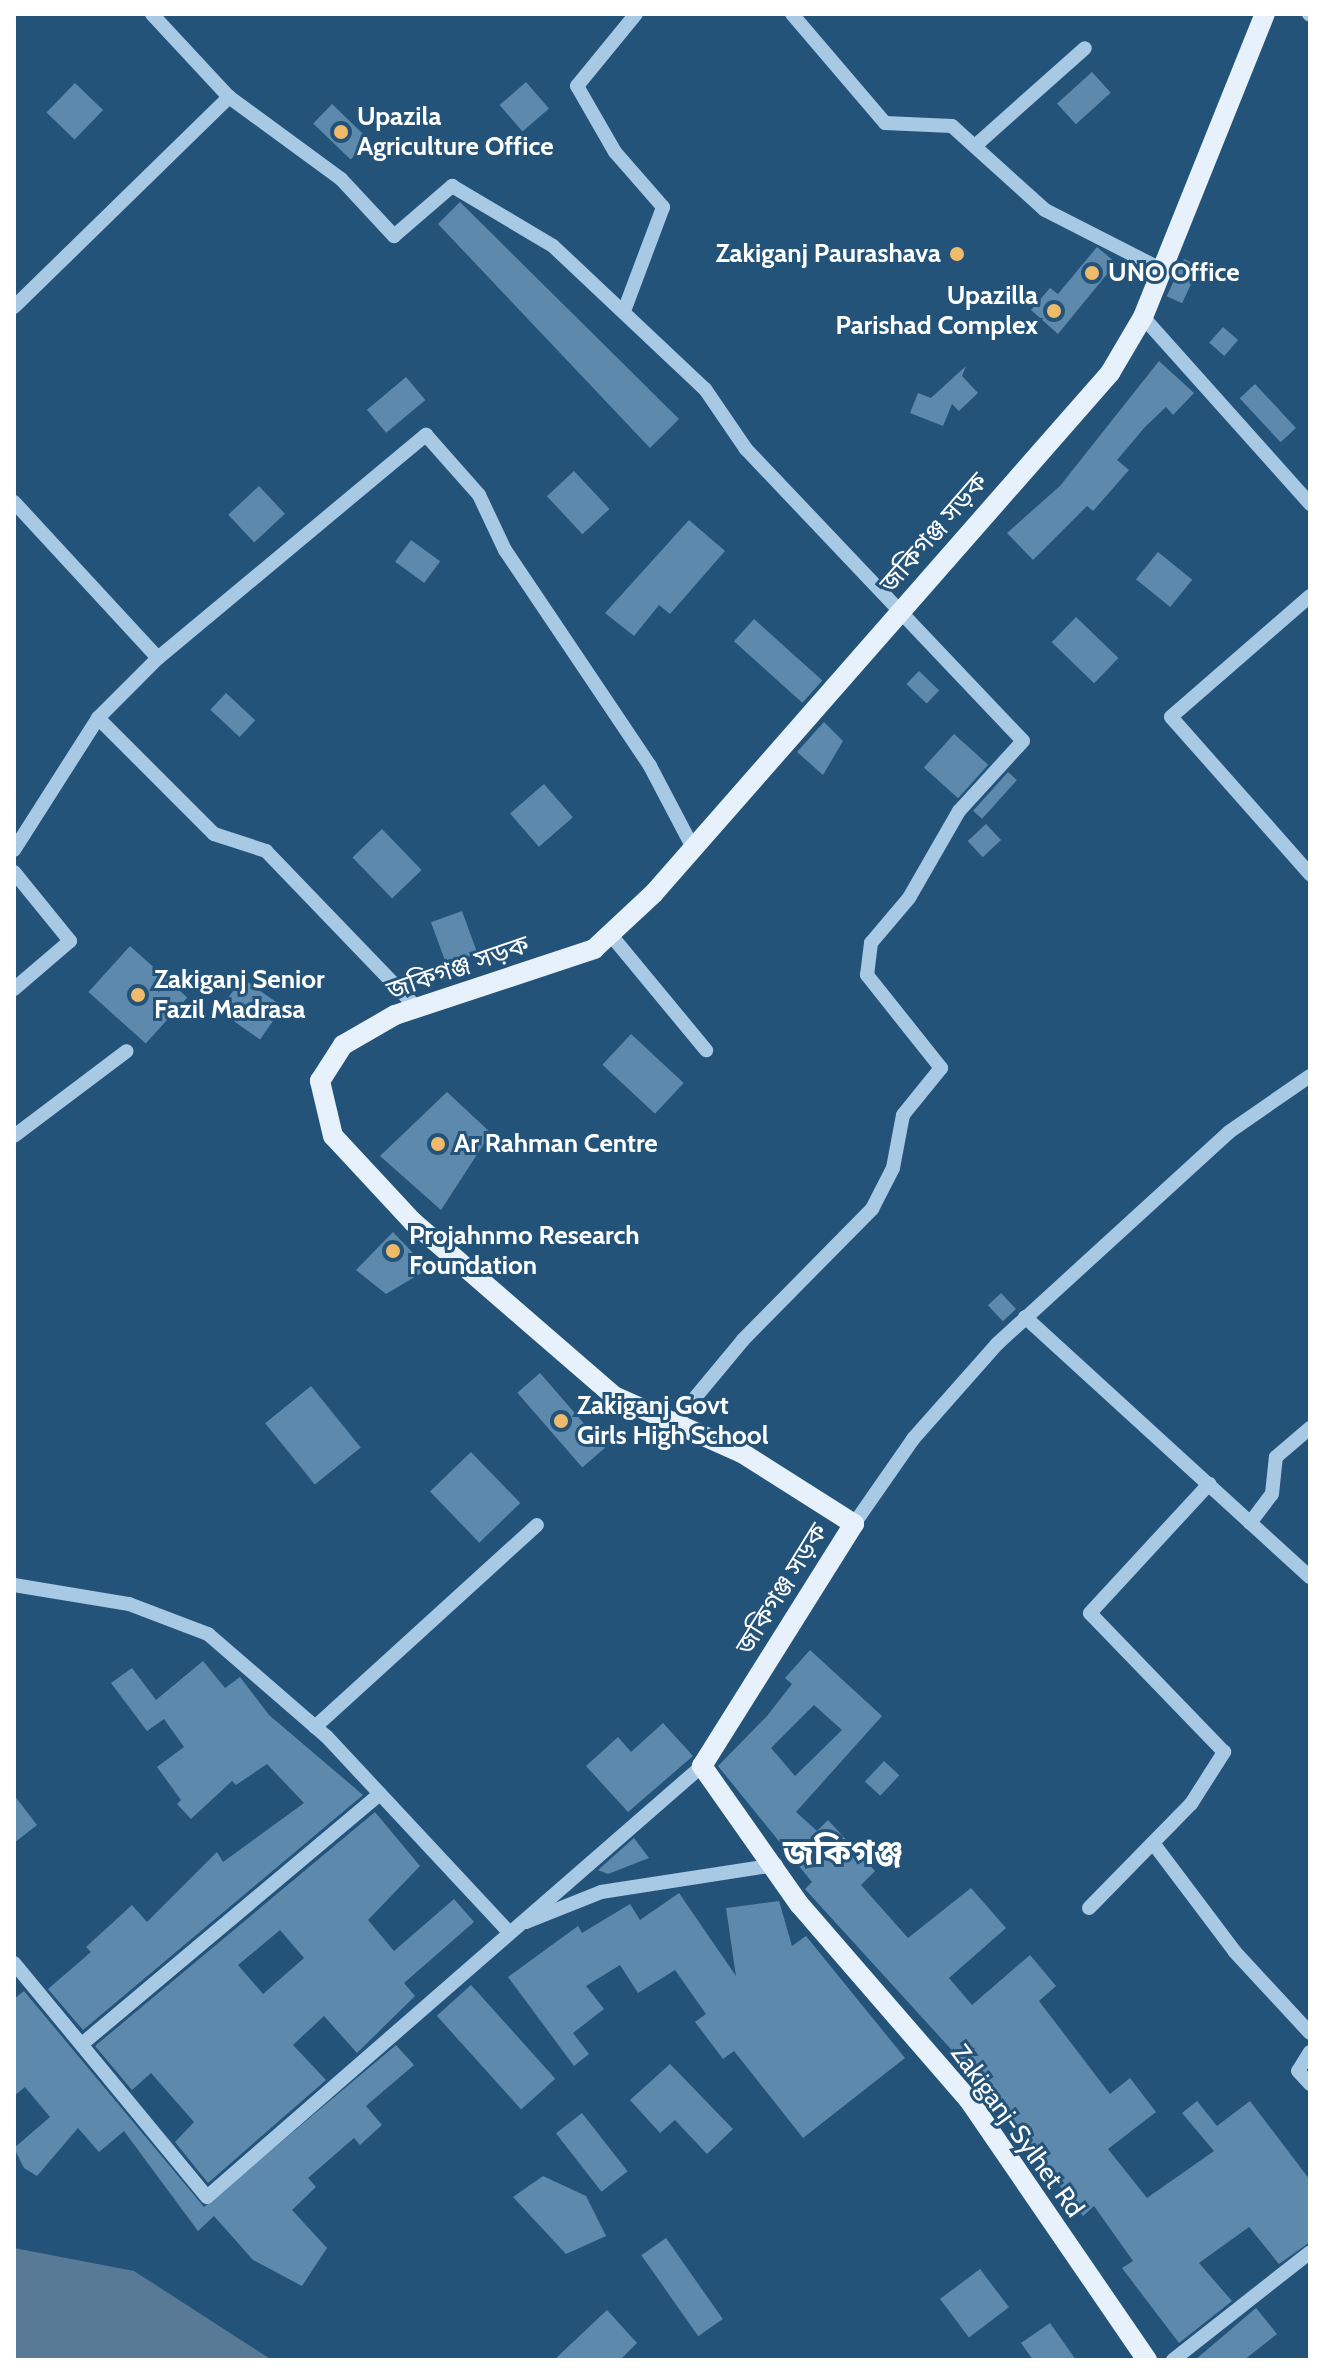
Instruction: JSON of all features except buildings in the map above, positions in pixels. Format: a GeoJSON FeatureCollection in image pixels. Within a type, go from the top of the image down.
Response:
{"type":"FeatureCollection","features":[{"type":"Feature","properties":{"kind":"main road","name":"জকিগঞ্জ সড়ক"},"geometry":{"type":"LineString","coordinates":[[702,1766],[854,1524],[742,1453],[614,1396],[413,1222],[333,1136],[320,1081],[343,1045],[417,1008],[594,949],[693,848],[1110,373],[1143,317],[1265,14]]}},
{"type":"Feature","properties":{"kind":"main road"},"geometry":{"type":"LineString","coordinates":[[702,1766],[776,1865]]}},
{"type":"Feature","properties":{"kind":"main road","name":"Zakiganj-Sylhet Rd"},"geometry":{"type":"LineString","coordinates":[[776,1865],[799,1904],[968,2099],[1147,2360]]}},
{"type":"Feature","properties":{"kind":"street"},"geometry":{"type":"LineString","coordinates":[[152,14],[229,97],[341,179],[394,236],[452,186],[553,246],[705,389],[746,449],[903,609],[1023,741],[959,811],[909,898],[871,943],[867,975],[941,1068],[903,1115],[893,1168],[872,1209],[743,1340],[674,1423]]}},
{"type":"Feature","properties":{"kind":"street"},"geometry":{"type":"LineString","coordinates":[[624,311],[663,207],[615,152],[577,86],[636,14]]}},
{"type":"Feature","properties":{"kind":"street"},"geometry":{"type":"LineString","coordinates":[[792,14],[885,123],[952,126],[1045,210],[1163,270]]}},
{"type":"Feature","properties":{"kind":"street"},"geometry":{"type":"LineString","coordinates":[[975,146],[1085,48]]}},
{"type":"Feature","properties":{"kind":"street"},"geometry":{"type":"LineString","coordinates":[[14,307],[229,97]]}},
{"type":"Feature","properties":{"kind":"street"},"geometry":{"type":"LineString","coordinates":[[1143,317],[1310,504]]}},
{"type":"Feature","properties":{"kind":"street"},"geometry":{"type":"LineString","coordinates":[[14,850],[98,718],[158,658],[426,435],[479,495],[505,550],[650,766],[693,848]]}},
{"type":"Feature","properties":{"kind":"street"},"geometry":{"type":"LineString","coordinates":[[14,502],[158,658]]}},
{"type":"Feature","properties":{"kind":"street"},"geometry":{"type":"LineString","coordinates":[[1310,596],[1171,717],[1310,874]]}},
{"type":"Feature","properties":{"kind":"street"},"geometry":{"type":"LineString","coordinates":[[98,718],[214,834],[266,851],[417,1008]]}},
{"type":"Feature","properties":{"kind":"street"},"geometry":{"type":"LineString","coordinates":[[14,872],[70,941],[14,989]]}},
{"type":"Feature","properties":{"kind":"street"},"geometry":{"type":"LineString","coordinates":[[610,934],[706,1050]]}},
{"type":"Feature","properties":{"kind":"street"},"geometry":{"type":"LineString","coordinates":[[14,1136],[127,1051]]}},
{"type":"Feature","properties":{"kind":"street"},"geometry":{"type":"LineString","coordinates":[[854,1524],[913,1439],[1025,1317],[1229,1132],[1310,1076]]}},
{"type":"Feature","properties":{"kind":"street"},"geometry":{"type":"LineString","coordinates":[[1025,1317],[1310,1577]]}},
{"type":"Feature","properties":{"kind":"street"},"geometry":{"type":"LineString","coordinates":[[1250,1523],[1272,1494],[1276,1457],[1310,1428]]}},
{"type":"Feature","properties":{"kind":"street"},"geometry":{"type":"LineString","coordinates":[[1089,1908],[1191,1804],[1224,1752],[1090,1613],[1209,1484]]}},
{"type":"Feature","properties":{"kind":"street"},"geometry":{"type":"LineString","coordinates":[[315,1727],[537,1525]]}},
{"type":"Feature","properties":{"kind":"street"},"geometry":{"type":"LineString","coordinates":[[14,1585],[129,1604],[208,1634],[315,1727],[508,1931]]}},
{"type":"Feature","properties":{"kind":"street"},"geometry":{"type":"LineString","coordinates":[[14,1963],[207,2197],[508,1931],[702,1766]]}},
{"type":"Feature","properties":{"kind":"street"},"geometry":{"type":"LineString","coordinates":[[82,2044],[380,1794]]}},
{"type":"Feature","properties":{"kind":"street"},"geometry":{"type":"LineString","coordinates":[[1153,1843],[1235,1952],[1310,2033]]}},
{"type":"Feature","properties":{"kind":"street"},"geometry":{"type":"LineString","coordinates":[[508,1931],[601,1892],[776,1865]]}},
{"type":"Feature","properties":{"kind":"street"},"geometry":{"type":"LineString","coordinates":[[1310,2052],[1298,2071],[1310,2084]]}},
{"type":"Feature","properties":{"kind":"street"},"geometry":{"type":"LineString","coordinates":[[1173,2360],[1310,2252]]}},
{"type":"Feature","properties":{"kind":"water"},"geometry":{"type":"Polygon","coordinates":[[[14,2248],[134,2271],[272,2360],[14,2360],[14,2248]]]}},
{"type":"Feature","properties":{"kind":"place","name":"Upazila Agriculture Office"},"geometry":{"type":"Point","coordinates":[341,132]}},
{"type":"Feature","properties":{"kind":"place","name":"Zakiganj Paurashava"},"geometry":{"type":"Point","coordinates":[957,254]}},
{"type":"Feature","properties":{"kind":"place","name":"UNO Office"},"geometry":{"type":"Point","coordinates":[1092,273]}},
{"type":"Feature","properties":{"kind":"place","name":"Upazilla Parishad Complex"},"geometry":{"type":"Point","coordinates":[1054,311]}},
{"type":"Feature","properties":{"kind":"place","name":"Zakiganj Senior Fazil Madrasa"},"geometry":{"type":"Point","coordinates":[138,995]}},
{"type":"Feature","properties":{"kind":"place","name":"Ar Rahman Centre"},"geometry":{"type":"Point","coordinates":[438,1144]}},
{"type":"Feature","properties":{"kind":"place","name":"Projahnmo Research Foundation"},"geometry":{"type":"Point","coordinates":[393,1251]}},
{"type":"Feature","properties":{"kind":"place","name":"Zakiganj Govt Girls High School"},"geometry":{"type":"Point","coordinates":[561,1421]}},
{"type":"Feature","properties":{"kind":"district","name":"জকিগঞ্জ"},"geometry":{"type":"Point","coordinates":[843,1853]}}]}
